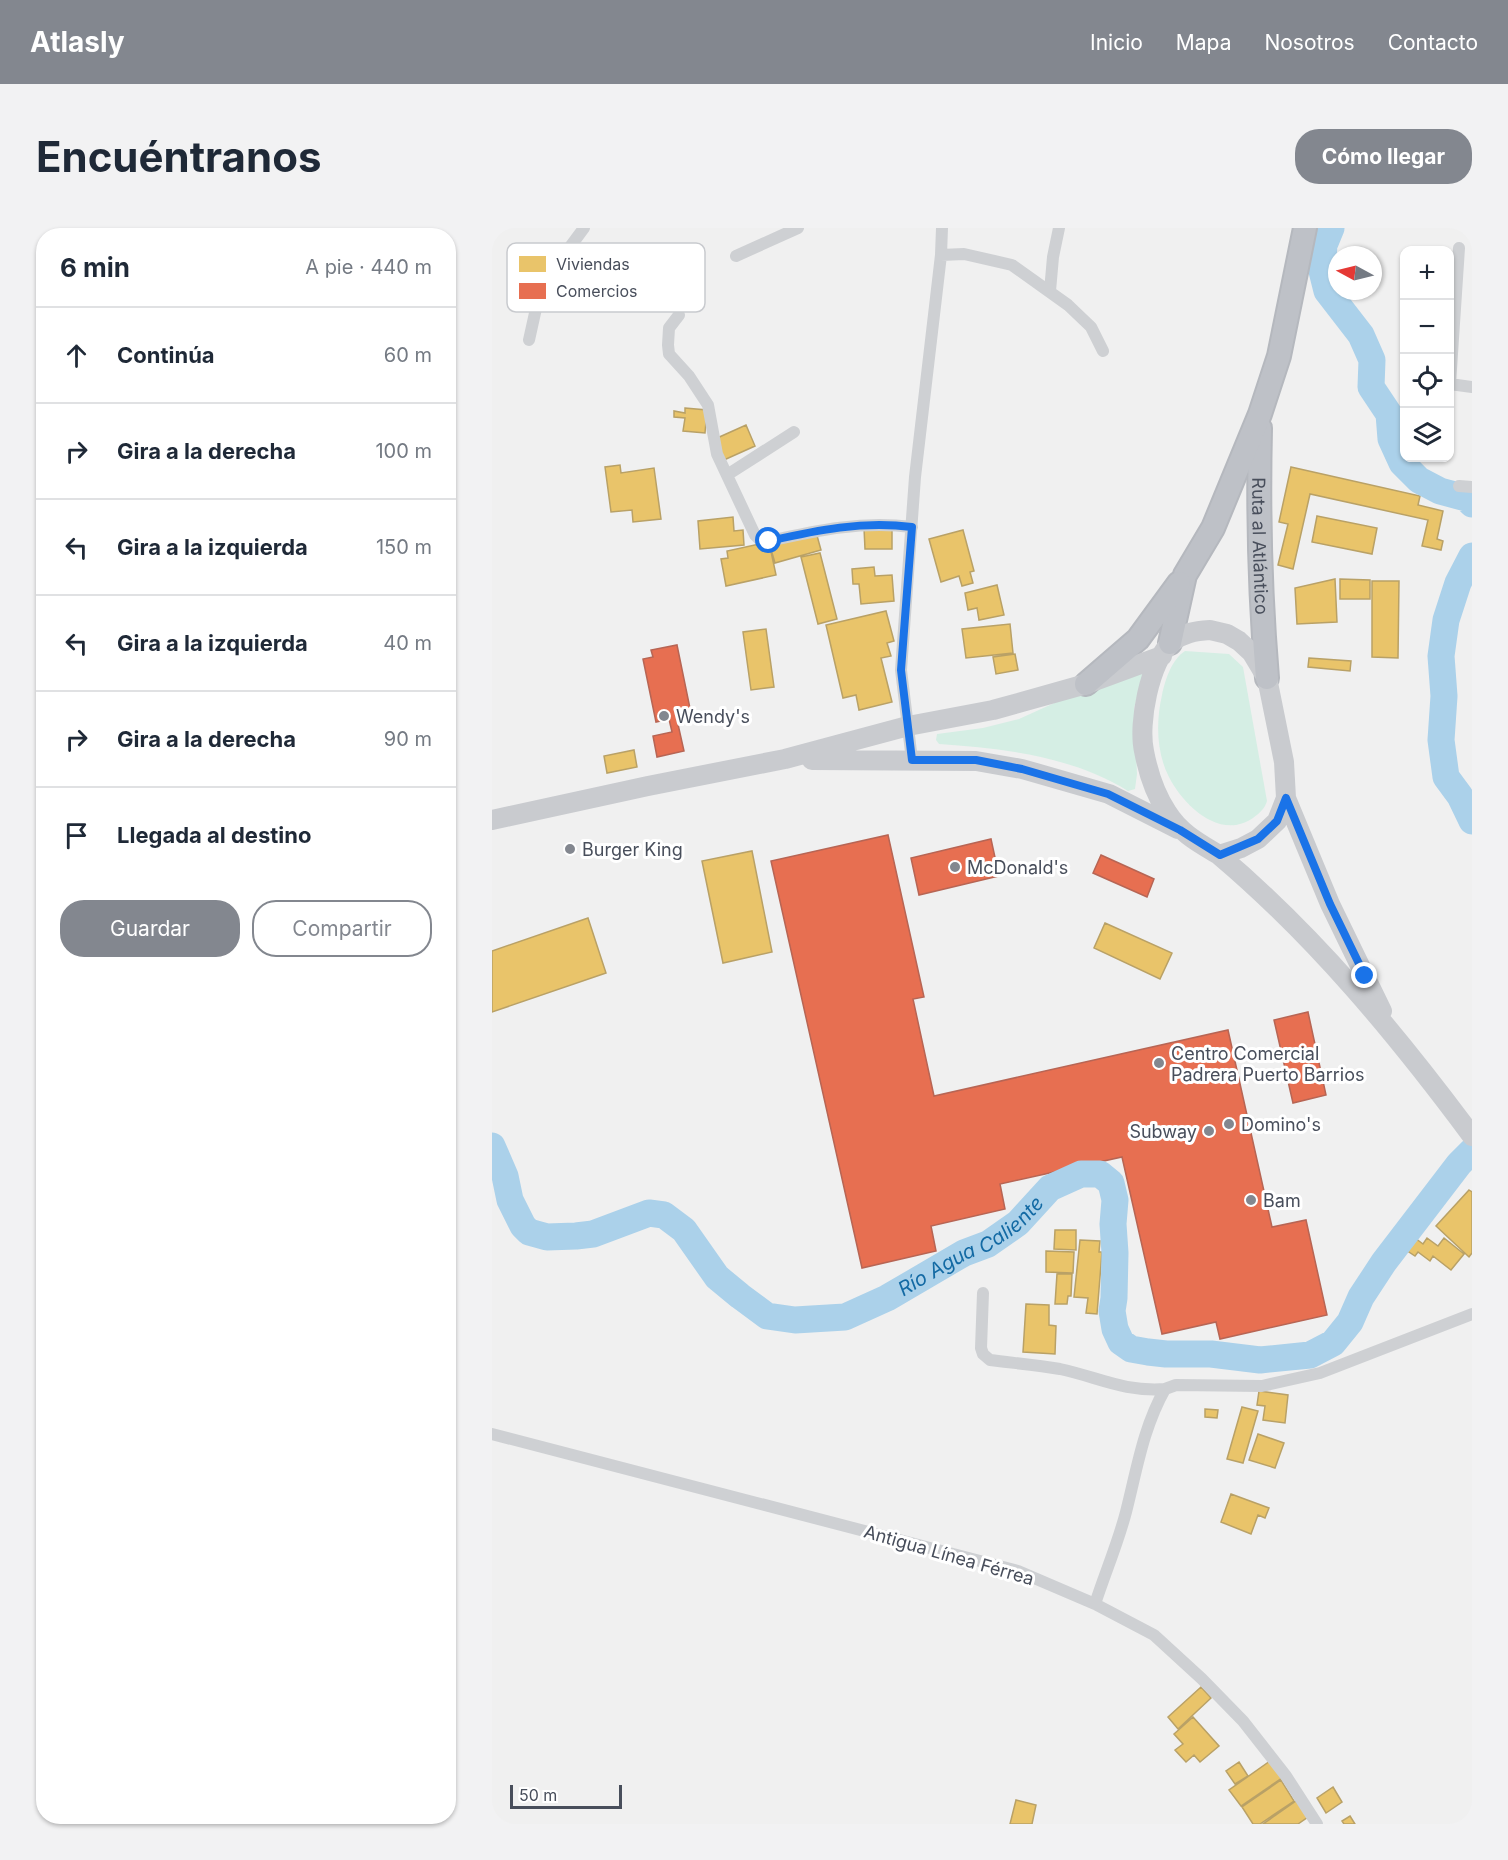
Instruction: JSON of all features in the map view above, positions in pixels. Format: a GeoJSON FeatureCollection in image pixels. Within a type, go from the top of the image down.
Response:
{"type":"FeatureCollection","features":[{"type":"Feature","properties":{"kind":"highway","name":"Ruta al Atlántico"},"geometry":{"type":"LineString","coordinates":[[1166,650],[1185,575],[1213,528],[1260,414],[1279,356],[1305,228]]}},
{"type":"Feature","properties":{"kind":"highway","name":"Ruta al Atlántico"},"geometry":{"type":"LineString","coordinates":[[1260,414],[1258,516],[1261,611],[1267,678]]}},
{"type":"Feature","properties":{"kind":"highway"},"geometry":{"type":"LineString","coordinates":[[1086,684],[1138,639],[1185,575]]}},
{"type":"Feature","properties":{"kind":"main road"},"geometry":{"type":"LineString","coordinates":[[492,820],[785,759],[908,726],[993,710],[1086,684],[1166,650],[1186,633],[1199,630],[1227,634],[1252,653],[1267,678],[1284,762],[1286,798],[1330,904],[1392,1032]]}},
{"type":"Feature","properties":{"kind":"main road"},"geometry":{"type":"LineString","coordinates":[[1166,650],[1147,690],[1143,716],[1143,749],[1153,784],[1166,811],[1180,830]]}},
{"type":"Feature","properties":{"kind":"main road"},"geometry":{"type":"LineString","coordinates":[[785,759],[976,760],[1022,769],[1108,794],[1180,830],[1220,855],[1255,885],[1310,939],[1392,1032],[1467,1129]]}},
{"type":"Feature","properties":{"kind":"main road"},"geometry":{"type":"LineString","coordinates":[[1220,855],[1258,839],[1277,821],[1286,798]]}},
{"type":"Feature","properties":{"kind":"street"},"geometry":{"type":"LineString","coordinates":[[573,243],[584,228]]}},
{"type":"Feature","properties":{"kind":"street"},"geometry":{"type":"LineString","coordinates":[[736,256],[798,228]]}},
{"type":"Feature","properties":{"kind":"street"},"geometry":{"type":"LineString","coordinates":[[912,760],[901,670],[915,477],[941,255],[942,228]]}},
{"type":"Feature","properties":{"kind":"street"},"geometry":{"type":"LineString","coordinates":[[1050,291],[1053,257],[1059,228]]}},
{"type":"Feature","properties":{"kind":"street"},"geometry":{"type":"LineString","coordinates":[[1452,354],[1459,248]]}},
{"type":"Feature","properties":{"kind":"street"},"geometry":{"type":"LineString","coordinates":[[941,255],[964,254],[1012,265],[1050,291],[1091,327],[1103,351]]}},
{"type":"Feature","properties":{"kind":"street"},"geometry":{"type":"LineString","coordinates":[[529,340],[535,312]]}},
{"type":"Feature","properties":{"kind":"street"},"geometry":{"type":"LineString","coordinates":[[679,315],[669,328],[669,354],[689,376],[708,405],[717,454],[755,535],[760,540],[769,541],[834,527],[882,524],[912,527]]}},
{"type":"Feature","properties":{"kind":"street"},"geometry":{"type":"LineString","coordinates":[[1454,385],[1472,387]]}},
{"type":"Feature","properties":{"kind":"street"},"geometry":{"type":"LineString","coordinates":[[727,475],[794,432]]}},
{"type":"Feature","properties":{"kind":"street"},"geometry":{"type":"LineString","coordinates":[[983,1293],[981,1348],[983,1354],[990,1360],[1061,1370],[1114,1385],[1144,1390],[1165,1389],[1176,1385],[1262,1386],[1320,1373],[1472,1314]]}},
{"type":"Feature","properties":{"kind":"street"},"geometry":{"type":"LineString","coordinates":[[1095,1604],[1125,1513],[1141,1445],[1153,1409],[1165,1389]]}},
{"type":"Feature","properties":{"kind":"street","name":"Antigua Línea Férrea"},"geometry":{"type":"LineString","coordinates":[[492,1434],[1018,1571],[1095,1604],[1154,1635],[1202,1679],[1243,1721],[1286,1776],[1317,1824]]}},
{"type":"Feature","properties":{"kind":"green space"},"geometry":{"type":"Polygon","coordinates":[[[1185,651],[1229,654],[1243,667],[1267,801],[1258,814],[1240,824],[1216,823],[1204,817],[1175,788],[1165,767],[1158,736],[1160,705],[1170,670],[1176,659],[1185,651]]]}},
{"type":"Feature","properties":{"kind":"green space"},"geometry":{"type":"Polygon","coordinates":[[[1148,658],[1134,708],[1137,774],[1135,789],[1128,791],[1085,770],[1037,756],[988,748],[939,744],[936,740],[937,734],[983,728],[1019,719],[1148,658]]]}},
{"type":"Feature","properties":{"kind":"building: Viviendas"},"geometry":{"type":"Polygon","coordinates":[[[685,408],[707,410],[705,433],[683,431],[685,418],[674,417],[674,411],[685,413],[685,408]]]}},
{"type":"Feature","properties":{"kind":"building: Viviendas"},"geometry":{"type":"Polygon","coordinates":[[[746,425],[755,446],[724,460],[715,439],[746,425]]]}},
{"type":"Feature","properties":{"kind":"building: Viviendas"},"geometry":{"type":"Polygon","coordinates":[[[620,465],[621,473],[654,468],[661,519],[633,522],[632,510],[611,512],[605,467],[620,465]]]}},
{"type":"Feature","properties":{"kind":"building: Viviendas"},"geometry":{"type":"Polygon","coordinates":[[[1291,467],[1420,496],[1418,505],[1443,511],[1437,539],[1443,541],[1441,550],[1422,546],[1428,520],[1310,494],[1293,569],[1278,565],[1288,524],[1279,522],[1291,467]]]}},
{"type":"Feature","properties":{"kind":"building: Viviendas"},"geometry":{"type":"Polygon","coordinates":[[[1317,516],[1377,528],[1372,554],[1312,542],[1317,516]]]}},
{"type":"Feature","properties":{"kind":"building: Viviendas"},"geometry":{"type":"Polygon","coordinates":[[[733,517],[734,531],[743,530],[744,545],[700,549],[698,521],[733,517]]]}},
{"type":"Feature","properties":{"kind":"building: Viviendas"},"geometry":{"type":"Polygon","coordinates":[[[864,528],[892,528],[892,549],[865,549],[864,528]]]}},
{"type":"Feature","properties":{"kind":"building: Viviendas"},"geometry":{"type":"Polygon","coordinates":[[[963,530],[974,571],[970,572],[973,583],[962,586],[959,576],[941,582],[929,539],[963,530]]]}},
{"type":"Feature","properties":{"kind":"building: Viviendas"},"geometry":{"type":"Polygon","coordinates":[[[816,532],[821,550],[775,563],[770,546],[816,532]]]}},
{"type":"Feature","properties":{"kind":"building: Viviendas"},"geometry":{"type":"Polygon","coordinates":[[[769,542],[776,575],[726,586],[721,559],[728,558],[727,551],[769,542]]]}},
{"type":"Feature","properties":{"kind":"building: Viviendas"},"geometry":{"type":"Polygon","coordinates":[[[820,553],[837,619],[818,624],[801,557],[820,553]]]}},
{"type":"Feature","properties":{"kind":"building: Viviendas"},"geometry":{"type":"Polygon","coordinates":[[[874,567],[875,576],[892,575],[894,601],[861,604],[859,584],[853,584],[852,569],[874,567]]]}},
{"type":"Feature","properties":{"kind":"building: Viviendas"},"geometry":{"type":"Polygon","coordinates":[[[1335,579],[1337,622],[1297,624],[1295,588],[1335,579]]]}},
{"type":"Feature","properties":{"kind":"building: Viviendas"},"geometry":{"type":"Polygon","coordinates":[[[1340,579],[1370,580],[1370,599],[1340,599],[1340,579]]]}},
{"type":"Feature","properties":{"kind":"building: Viviendas"},"geometry":{"type":"Polygon","coordinates":[[[1372,581],[1399,581],[1398,658],[1372,657],[1372,581]]]}},
{"type":"Feature","properties":{"kind":"building: Viviendas"},"geometry":{"type":"Polygon","coordinates":[[[997,585],[1004,615],[979,620],[977,608],[968,610],[965,593],[997,585]]]}},
{"type":"Feature","properties":{"kind":"building: Viviendas"},"geometry":{"type":"Polygon","coordinates":[[[886,611],[894,641],[887,643],[891,656],[881,658],[892,702],[859,710],[856,695],[843,698],[826,625],[886,611]]]}},
{"type":"Feature","properties":{"kind":"building: Viviendas"},"geometry":{"type":"Polygon","coordinates":[[[1010,624],[1013,653],[966,658],[962,629],[1010,624]]]}},
{"type":"Feature","properties":{"kind":"building: Viviendas"},"geometry":{"type":"Polygon","coordinates":[[[766,629],[774,687],[751,690],[743,632],[766,629]]]}},
{"type":"Feature","properties":{"kind":"building: Viviendas"},"geometry":{"type":"Polygon","coordinates":[[[1015,654],[1018,670],[996,674],[993,657],[1015,654]]]}},
{"type":"Feature","properties":{"kind":"building: Viviendas"},"geometry":{"type":"Polygon","coordinates":[[[1309,658],[1351,661],[1350,671],[1308,667],[1309,658]]]}},
{"type":"Feature","properties":{"kind":"building: Viviendas"},"geometry":{"type":"Polygon","coordinates":[[[634,750],[637,767],[607,773],[604,756],[634,750]]]}},
{"type":"Feature","properties":{"kind":"building: Viviendas"},"geometry":{"type":"Polygon","coordinates":[[[752,851],[772,952],[723,963],[702,861],[752,851]]]}},
{"type":"Feature","properties":{"kind":"building: Viviendas"},"geometry":{"type":"Polygon","coordinates":[[[588,918],[606,973],[492,1012],[492,951],[588,918]]]}},
{"type":"Feature","properties":{"kind":"building: Viviendas"},"geometry":{"type":"Polygon","coordinates":[[[1105,923],[1172,953],[1160,979],[1094,948],[1105,923]]]}},
{"type":"Feature","properties":{"kind":"building: Viviendas"},"geometry":{"type":"Polygon","coordinates":[[[1469,1190],[1472,1192],[1472,1253],[1469,1257],[1436,1226],[1469,1190]]]}},
{"type":"Feature","properties":{"kind":"building: Viviendas"},"geometry":{"type":"Polygon","coordinates":[[[1055,1230],[1076,1230],[1076,1250],[1054,1249],[1055,1230]]]}},
{"type":"Feature","properties":{"kind":"building: Viviendas"},"geometry":{"type":"Polygon","coordinates":[[[1415,1238],[1423,1244],[1427,1238],[1438,1246],[1444,1238],[1464,1254],[1451,1270],[1433,1256],[1430,1261],[1418,1252],[1415,1256],[1406,1250],[1415,1238]]]}},
{"type":"Feature","properties":{"kind":"building: Viviendas"},"geometry":{"type":"Polygon","coordinates":[[[1080,1240],[1100,1241],[1099,1252],[1102,1252],[1097,1314],[1086,1313],[1088,1298],[1074,1297],[1080,1240]]]}},
{"type":"Feature","properties":{"kind":"building: Viviendas"},"geometry":{"type":"Polygon","coordinates":[[[1046,1251],[1074,1252],[1073,1273],[1046,1272],[1046,1251]]]}},
{"type":"Feature","properties":{"kind":"building: Viviendas"},"geometry":{"type":"Polygon","coordinates":[[[1057,1274],[1072,1274],[1071,1296],[1068,1296],[1067,1304],[1055,1304],[1057,1274]]]}},
{"type":"Feature","properties":{"kind":"building: Viviendas"},"geometry":{"type":"Polygon","coordinates":[[[1026,1304],[1049,1305],[1049,1325],[1056,1326],[1055,1354],[1023,1352],[1026,1304]]]}},
{"type":"Feature","properties":{"kind":"building: Viviendas"},"geometry":{"type":"Polygon","coordinates":[[[1259,1391],[1288,1395],[1285,1423],[1263,1420],[1265,1406],[1257,1405],[1259,1391]]]}},
{"type":"Feature","properties":{"kind":"building: Viviendas"},"geometry":{"type":"Polygon","coordinates":[[[1242,1407],[1258,1411],[1243,1463],[1227,1459],[1242,1407]]]}},
{"type":"Feature","properties":{"kind":"building: Viviendas"},"geometry":{"type":"Polygon","coordinates":[[[1205,1409],[1218,1410],[1217,1418],[1205,1417],[1205,1409]]]}},
{"type":"Feature","properties":{"kind":"building: Viviendas"},"geometry":{"type":"Polygon","coordinates":[[[1258,1434],[1284,1443],[1275,1468],[1249,1460],[1258,1434]]]}},
{"type":"Feature","properties":{"kind":"building: Viviendas"},"geometry":{"type":"Polygon","coordinates":[[[1231,1494],[1269,1508],[1265,1518],[1258,1515],[1251,1534],[1221,1522],[1231,1494]]]}},
{"type":"Feature","properties":{"kind":"building: Viviendas"},"geometry":{"type":"Polygon","coordinates":[[[1201,1687],[1211,1698],[1178,1729],[1168,1717],[1201,1687]]]}},
{"type":"Feature","properties":{"kind":"building: Viviendas"},"geometry":{"type":"Polygon","coordinates":[[[1193,1717],[1219,1746],[1200,1762],[1194,1755],[1186,1762],[1175,1750],[1183,1744],[1174,1734],[1193,1717]]]}},
{"type":"Feature","properties":{"kind":"building: Viviendas"},"geometry":{"type":"Polygon","coordinates":[[[1270,1761],[1282,1778],[1241,1806],[1229,1790],[1270,1761]]]}},
{"type":"Feature","properties":{"kind":"building: Viviendas"},"geometry":{"type":"Polygon","coordinates":[[[1239,1762],[1248,1776],[1235,1784],[1226,1771],[1239,1762]]]}},
{"type":"Feature","properties":{"kind":"building: Viviendas"},"geometry":{"type":"Polygon","coordinates":[[[1281,1780],[1294,1801],[1260,1824],[1253,1824],[1242,1807],[1281,1780]]]}},
{"type":"Feature","properties":{"kind":"building: Viviendas"},"geometry":{"type":"Polygon","coordinates":[[[1333,1787],[1342,1802],[1326,1813],[1317,1798],[1333,1787]]]}},
{"type":"Feature","properties":{"kind":"building: Viviendas"},"geometry":{"type":"Polygon","coordinates":[[[1016,1800],[1036,1805],[1032,1824],[1010,1824],[1016,1800]]]}},
{"type":"Feature","properties":{"kind":"building: Viviendas"},"geometry":{"type":"Polygon","coordinates":[[[1296,1801],[1308,1817],[1298,1824],[1263,1824],[1296,1801]]]}},
{"type":"Feature","properties":{"kind":"building: Viviendas"},"geometry":{"type":"Polygon","coordinates":[[[1350,1816],[1355,1824],[1344,1824],[1342,1821],[1350,1816]]]}},
{"type":"Feature","properties":{"kind":"building: Comercios"},"geometry":{"type":"Polygon","coordinates":[[[677,645],[692,718],[677,720],[684,751],[657,757],[653,736],[672,732],[669,719],[656,722],[643,659],[653,657],[651,650],[677,645]]]}},
{"type":"Feature","properties":{"kind":"building: Comercios","name":"Centro Comercial Padrera Puerto Barrios"},"geometry":{"type":"Polygon","coordinates":[[[888,835],[924,997],[913,999],[934,1096],[1228,1030],[1272,1227],[1306,1220],[1327,1315],[1220,1339],[1216,1322],[1162,1334],[1122,1157],[1000,1184],[1005,1209],[931,1226],[936,1251],[862,1268],[771,861],[888,835]]]}},
{"type":"Feature","properties":{"kind":"building: Comercios","name":"McDonald's"},"geometry":{"type":"Polygon","coordinates":[[[991,839],[999,876],[919,895],[911,858],[991,839]]]}},
{"type":"Feature","properties":{"kind":"building: Comercios"},"geometry":{"type":"Polygon","coordinates":[[[1101,855],[1154,879],[1147,897],[1093,873],[1101,855]]]}},
{"type":"Feature","properties":{"kind":"building: Comercios"},"geometry":{"type":"Polygon","coordinates":[[[1308,1012],[1326,1095],[1293,1103],[1274,1020],[1308,1012]]]}},
{"type":"Feature","properties":{"kind":"waterway","name":"Río Agua Caliente"},"geometry":{"type":"LineString","coordinates":[[1331,228],[1324,245],[1322,271],[1327,291],[1361,335],[1372,360],[1371,387],[1389,414],[1391,439],[1402,463],[1419,480],[1440,491],[1466,498],[1472,504]]}},
{"type":"Feature","properties":{"kind":"waterway","name":"Río Agua Caliente"},"geometry":{"type":"LineString","coordinates":[[1472,556],[1458,583],[1446,620],[1441,656],[1444,696],[1441,740],[1446,777],[1460,796],[1472,821]]}},
{"type":"Feature","properties":{"kind":"waterway","name":"Río Agua Caliente"},"geometry":{"type":"LineString","coordinates":[[492,1146],[505,1176],[510,1200],[523,1226],[529,1232],[547,1237],[593,1234],[649,1213],[664,1215],[684,1230],[717,1277],[740,1296],[767,1316],[795,1320],[845,1317],[887,1298],[964,1253],[988,1244],[1018,1223],[1050,1188],[1081,1174],[1100,1174],[1111,1183],[1115,1200],[1112,1311],[1115,1329],[1121,1342],[1131,1349],[1148,1352],[1211,1354],[1260,1360],[1310,1355],[1333,1343],[1350,1322],[1361,1297],[1384,1262],[1459,1164],[1472,1151]]}},
{"type":"Feature","properties":{"kind":"place","name":"Wendy's"},"geometry":{"type":"Point","coordinates":[664,716]}},
{"type":"Feature","properties":{"kind":"place","name":"Burger King"},"geometry":{"type":"Point","coordinates":[570,849]}},
{"type":"Feature","properties":{"kind":"place","name":"McDonald's"},"geometry":{"type":"Point","coordinates":[955,867]}},
{"type":"Feature","properties":{"kind":"place","name":"Centro Comercial Padrera Puerto Barrios"},"geometry":{"type":"Point","coordinates":[1159,1063]}},
{"type":"Feature","properties":{"kind":"place","name":"Domino's"},"geometry":{"type":"Point","coordinates":[1229,1124]}},
{"type":"Feature","properties":{"kind":"place","name":"Subway"},"geometry":{"type":"Point","coordinates":[1209,1131]}},
{"type":"Feature","properties":{"kind":"place","name":"Bam"},"geometry":{"type":"Point","coordinates":[1251,1200]}},
{"type":"Feature","properties":{"kind":"route"},"geometry":{"type":"LineString","coordinates":[[769,541],[834,527],[882,524],[912,527],[901,670],[912,760],[976,760],[1022,769],[1108,794],[1180,830],[1220,855],[1258,839],[1277,821],[1286,798],[1330,904],[1365,976]]}}]}
